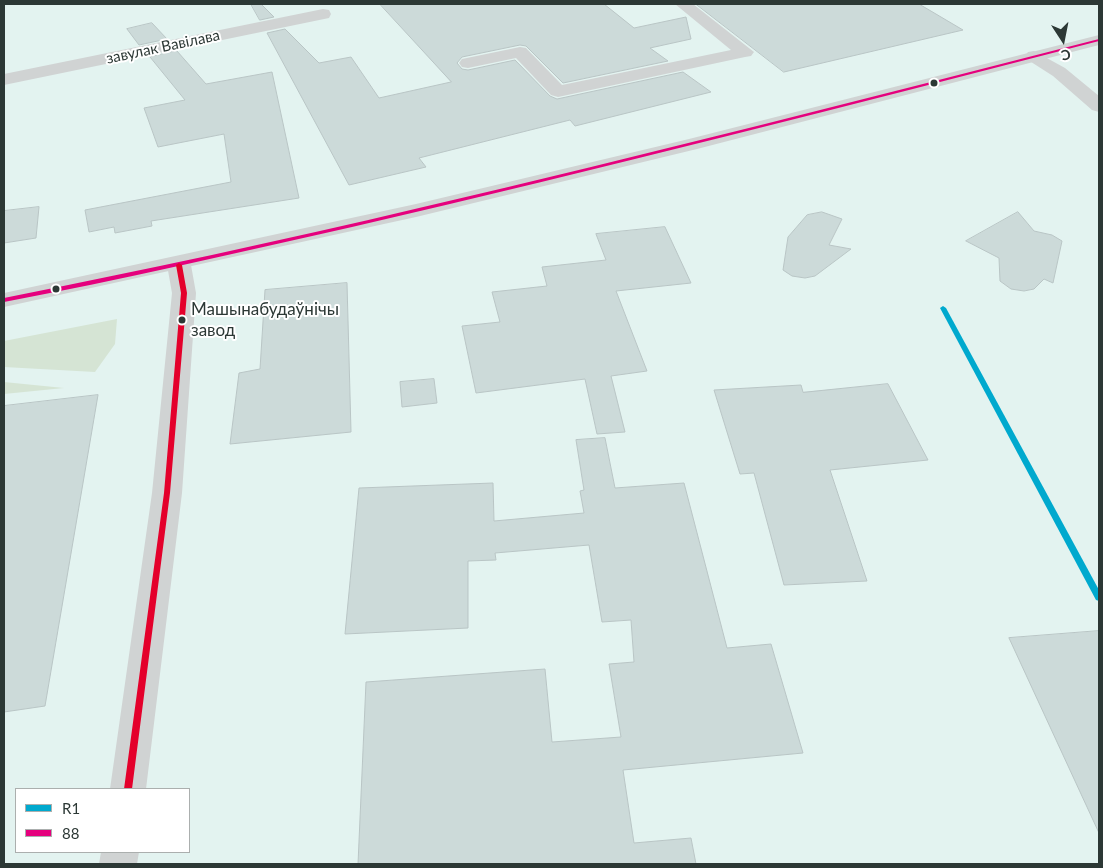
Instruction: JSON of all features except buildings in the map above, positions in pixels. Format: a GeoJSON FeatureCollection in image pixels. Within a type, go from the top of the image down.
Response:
{"type":"FeatureCollection","features":[{"type":"Feature","properties":{"kind":"main road"},"geometry":{"type":"LineString","coordinates":[[468,63],[520,52],[558,91],[745,52],[683,4]]}},
{"type":"Feature","properties":{"kind":"main road","name":"завулак Вавілава"},"geometry":{"type":"LineString","coordinates":[[4,80],[323,14]]}},
{"type":"Feature","properties":{"kind":"main road"},"geometry":{"type":"LineString","coordinates":[[4,300],[179,265],[513,188],[1099,40]]}},
{"type":"Feature","properties":{"kind":"main road"},"geometry":{"type":"LineString","coordinates":[[1034,56],[1059,72],[1099,106]]}},
{"type":"Feature","properties":{"kind":"main road"},"geometry":{"type":"LineString","coordinates":[[128,788],[167,493],[184,293],[179,265]]}},
{"type":"Feature","properties":{"kind":"green space"},"geometry":{"type":"Polygon","coordinates":[[[117,319],[115,344],[95,372],[4,367],[4,341],[117,319]]]}},
{"type":"Feature","properties":{"kind":"green space"},"geometry":{"type":"Polygon","coordinates":[[[4,382],[64,388],[4,394],[4,382]]]}},
{"type":"Feature","properties":{"kind":"transit line","name":"88"},"geometry":{"type":"LineString","coordinates":[[4,300],[279,242],[553,178],[1099,40]]}},
{"type":"Feature","properties":{"kind":"transit line"},"geometry":{"type":"LineString","coordinates":[[128,788],[167,493],[184,293],[179,265]]}},
{"type":"Feature","properties":{"kind":"transit line","name":"R1"},"geometry":{"type":"LineString","coordinates":[[943,308],[1099,598]]}},
{"type":"Feature","properties":{"kind":"place","name":"Машынабудаўнічы завод"},"geometry":{"type":"Point","coordinates":[182,320]}}]}
